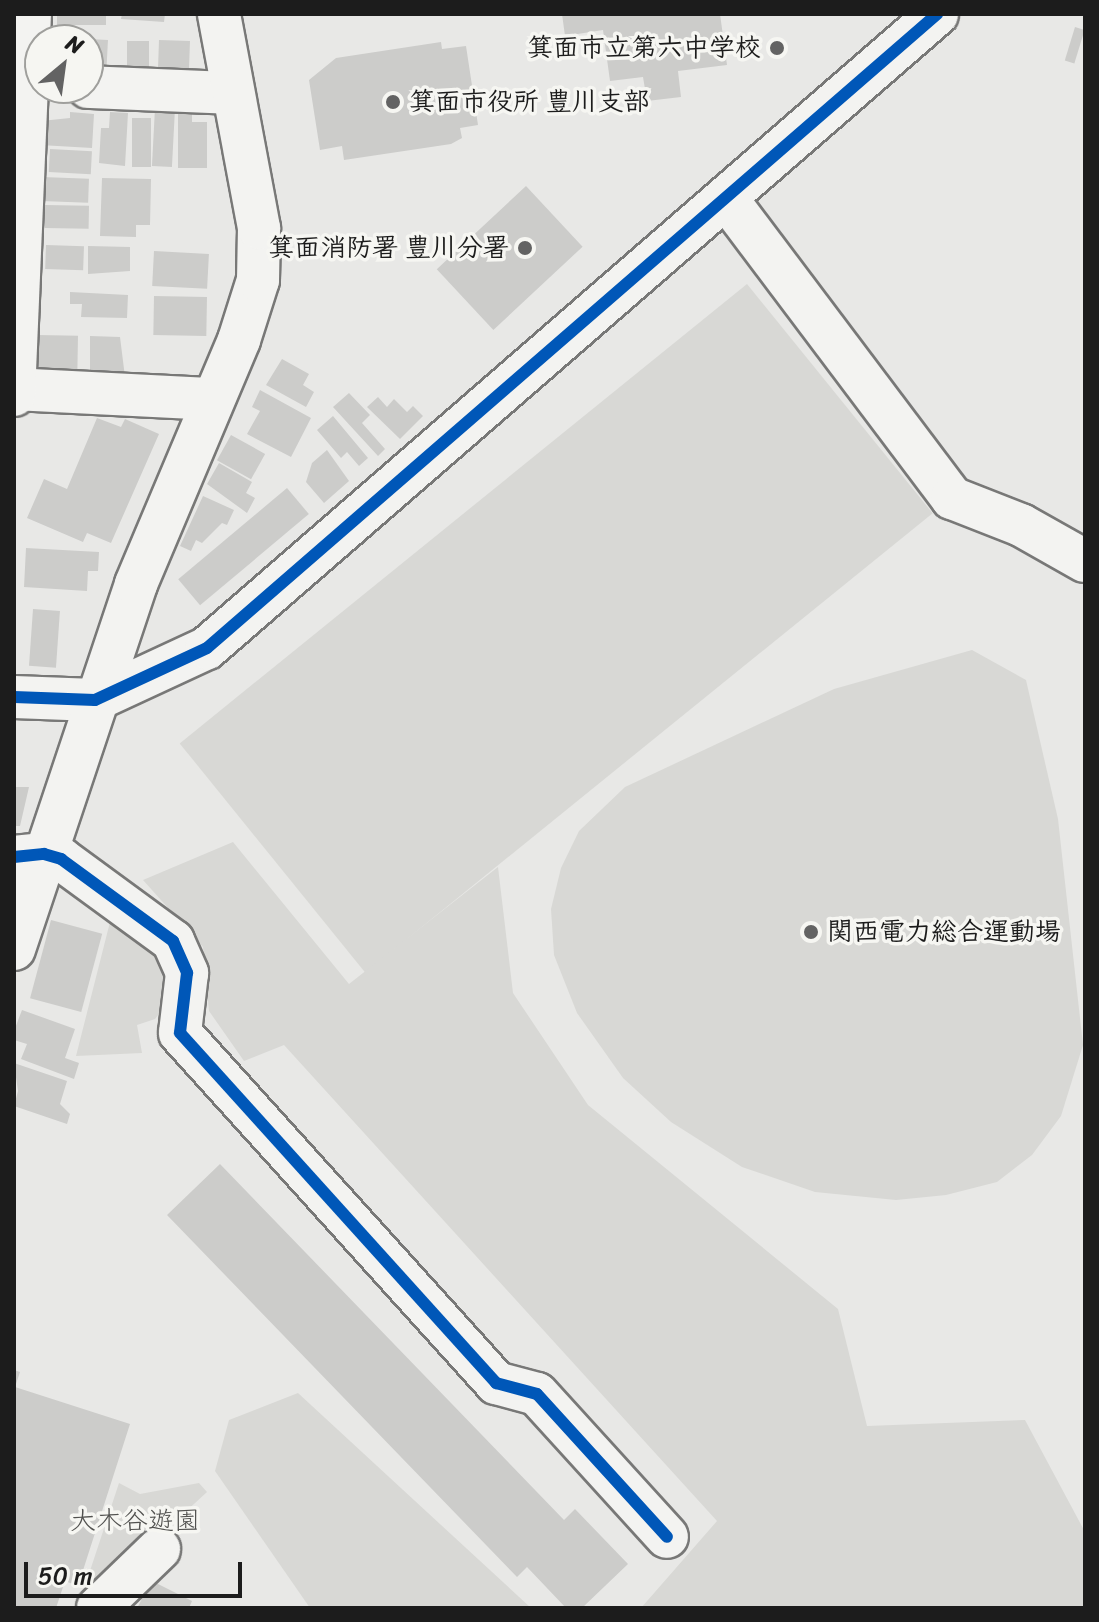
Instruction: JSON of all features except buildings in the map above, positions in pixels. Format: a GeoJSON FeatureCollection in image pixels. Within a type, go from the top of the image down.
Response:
{"type":"FeatureCollection","features":[{"type":"Feature","properties":{"kind":"street"},"geometry":{"type":"LineString","coordinates":[[14,949],[29,856],[95,700],[136,584],[213,399],[258,280],[259,228],[231,93],[219,14]]}},
{"type":"Feature","properties":{"kind":"street"},"geometry":{"type":"LineString","coordinates":[[14,697],[95,700],[207,648],[937,14]]}},
{"type":"Feature","properties":{"kind":"street"},"geometry":{"type":"LineString","coordinates":[[104,88],[231,93]]}},
{"type":"Feature","properties":{"kind":"street"},"geometry":{"type":"LineString","coordinates":[[14,395],[17,238],[26,104]]}},
{"type":"Feature","properties":{"kind":"street"},"geometry":{"type":"LineString","coordinates":[[726,198],[952,498],[1021,525],[1085,561]]}},
{"type":"Feature","properties":{"kind":"street"},"geometry":{"type":"LineString","coordinates":[[14,389],[213,399]]}},
{"type":"Feature","properties":{"kind":"street"},"geometry":{"type":"LineString","coordinates":[[29,856],[61,859],[173,941],[187,973],[180,1033],[496,1383],[537,1394],[667,1537]]}},
{"type":"Feature","properties":{"kind":"street"},"geometry":{"type":"LineString","coordinates":[[98,1608],[159,1549]]}},
{"type":"Feature","properties":{"kind":"green space"},"geometry":{"type":"Polygon","coordinates":[[[747,284],[933,513],[365,973],[180,743],[747,284]]]}},
{"type":"Feature","properties":{"kind":"green space","name":"関西電力総合運動場"},"geometry":{"type":"Polygon","coordinates":[[[972,650],[1026,680],[1058,819],[1083,1045],[1061,1116],[1032,1155],[997,1182],[946,1195],[896,1200],[815,1192],[742,1167],[671,1122],[623,1078],[577,1013],[554,955],[551,909],[561,868],[579,831],[625,787],[834,689],[972,650]]]}},
{"type":"Feature","properties":{"kind":"green space"},"geometry":{"type":"Polygon","coordinates":[[[233,842],[349,984],[498,867],[513,993],[588,1105],[838,1309],[867,1426],[1025,1420],[1085,1532],[1085,1608],[641,1608],[717,1521],[284,1045],[244,1061],[209,1011],[203,947],[143,880],[233,842]]]}},
{"type":"Feature","properties":{"kind":"green space"},"geometry":{"type":"Polygon","coordinates":[[[110,922],[157,955],[164,980],[161,1011],[155,1019],[137,1025],[142,1053],[76,1056],[110,922]]]}},
{"type":"Feature","properties":{"kind":"green space"},"geometry":{"type":"Polygon","coordinates":[[[298,1393],[531,1608],[310,1608],[215,1471],[229,1420],[298,1393]]]}},
{"type":"Feature","properties":{"kind":"green space","name":"大木谷遊園"},"geometry":{"type":"Polygon","coordinates":[[[119,1483],[140,1494],[199,1483],[207,1492],[95,1595],[84,1589],[119,1483]]]}},
{"type":"Feature","properties":{"kind":"cycle path"},"geometry":{"type":"LineString","coordinates":[[14,697],[95,700],[207,648],[937,14]]}},
{"type":"Feature","properties":{"kind":"cycle path"},"geometry":{"type":"LineString","coordinates":[[14,857],[44,854],[61,859],[173,941],[187,973],[180,1033],[496,1383],[537,1394],[667,1537]]}},
{"type":"Feature","properties":{"kind":"place","name":"箕面市立第六中学校"},"geometry":{"type":"Point","coordinates":[777,48]}},
{"type":"Feature","properties":{"kind":"place","name":"箕面市役所 豊川支部"},"geometry":{"type":"Point","coordinates":[393,102]}},
{"type":"Feature","properties":{"kind":"place","name":"箕面消防署 豊川分署"},"geometry":{"type":"Point","coordinates":[525,248]}},
{"type":"Feature","properties":{"kind":"place","name":"関西電力総合運動場"},"geometry":{"type":"Point","coordinates":[811,932]}}]}
